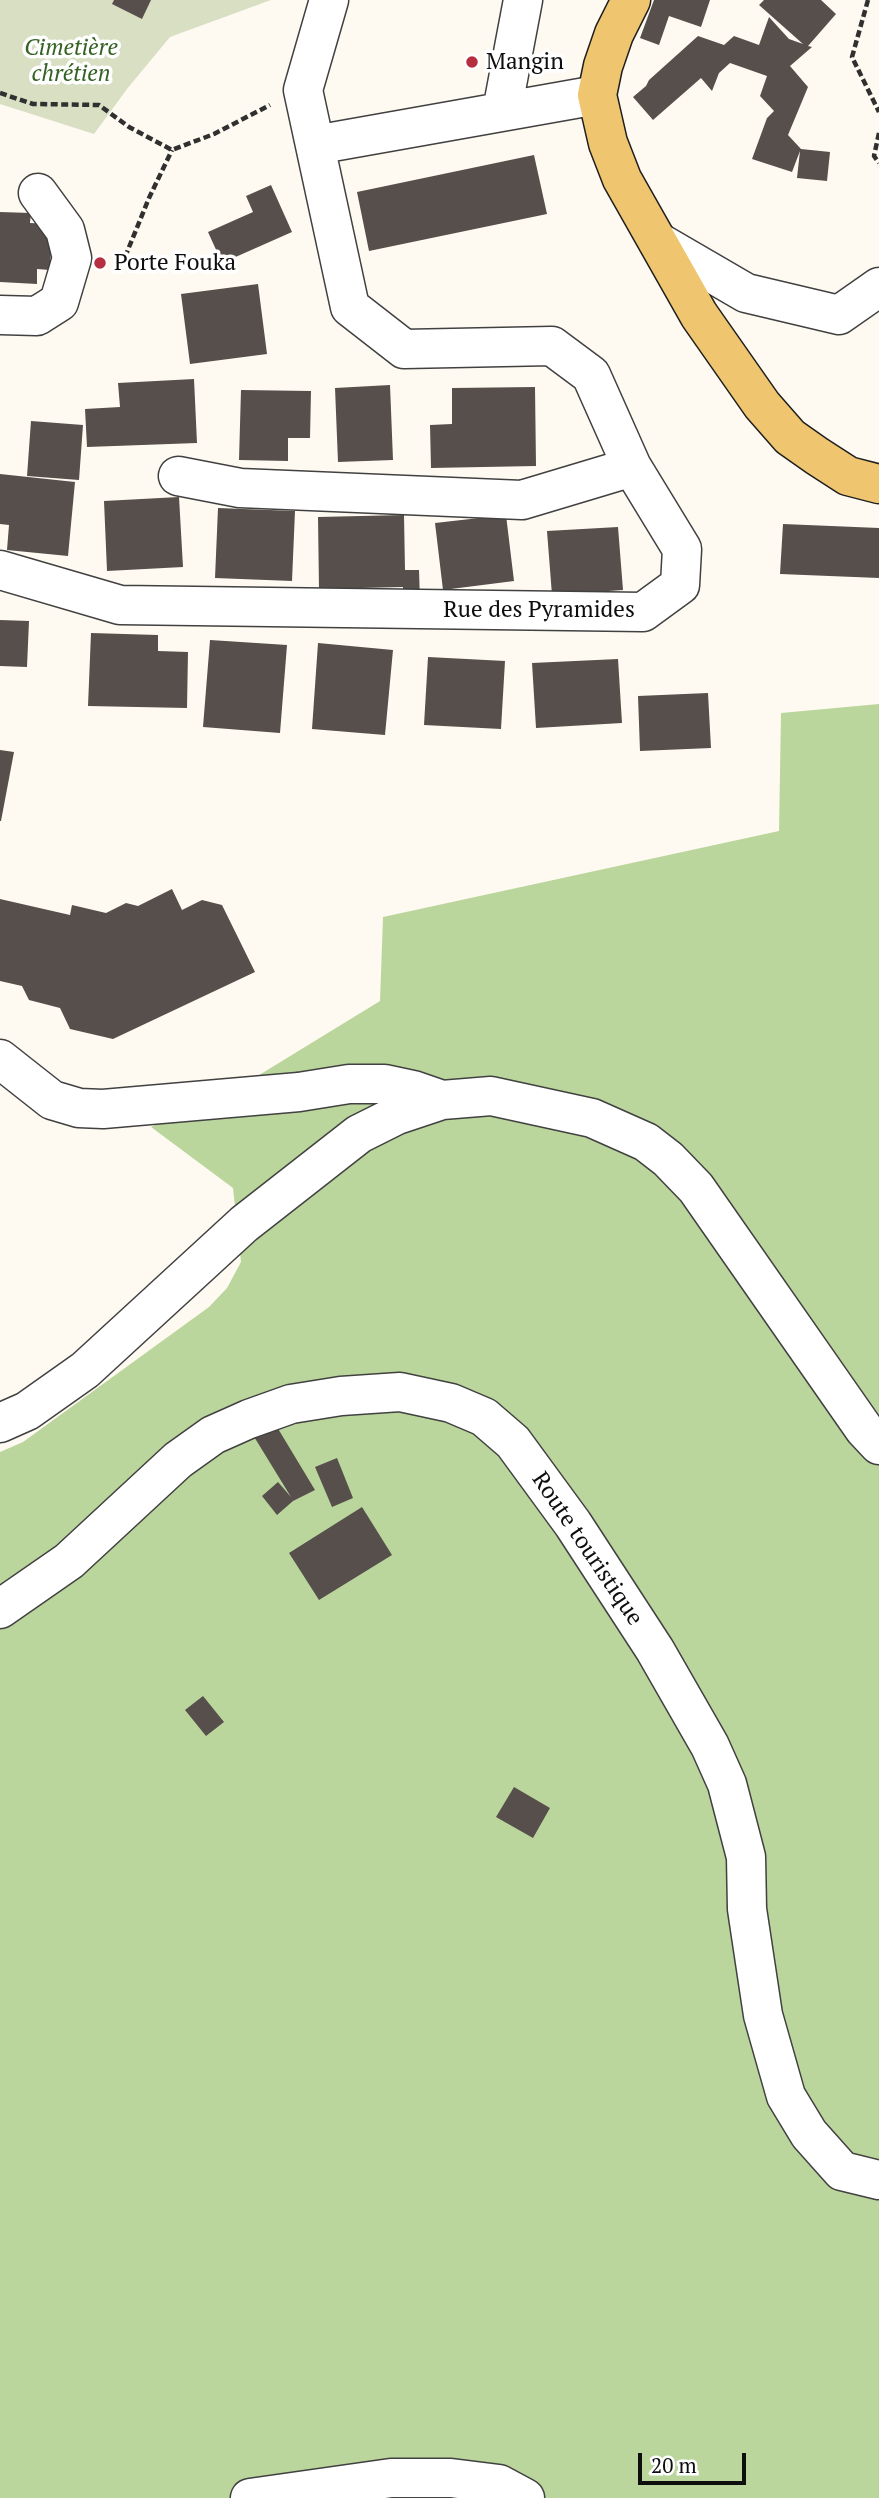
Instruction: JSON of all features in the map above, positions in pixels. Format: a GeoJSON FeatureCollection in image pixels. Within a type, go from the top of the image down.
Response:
{"type":"FeatureCollection","features":[{"type":"Feature","properties":{"kind":"main road"},"geometry":{"type":"LineString","coordinates":[[631,0],[614,34],[597,94],[608,143],[622,179],[699,315],[762,405],[790,437],[848,476],[879,484]]}},
{"type":"Feature","properties":{"kind":"street","name":"Rue des Pyramides"},"geometry":{"type":"LineString","coordinates":[[0,570],[120,606],[643,612],[680,585],[682,549],[632,467],[591,375],[552,346],[404,349],[350,307],[303,90],[329,0]]}},
{"type":"Feature","properties":{"kind":"street"},"geometry":{"type":"LineString","coordinates":[[502,111],[523,0]]}},
{"type":"Feature","properties":{"kind":"street"},"geometry":{"type":"LineString","coordinates":[[315,145],[597,94]]}},
{"type":"Feature","properties":{"kind":"street"},"geometry":{"type":"LineString","coordinates":[[0,315],[37,316],[59,302],[72,258],[65,230],[38,193]]}},
{"type":"Feature","properties":{"kind":"street"},"geometry":{"type":"LineString","coordinates":[[660,243],[746,293],[839,315],[879,287]]}},
{"type":"Feature","properties":{"kind":"street"},"geometry":{"type":"LineString","coordinates":[[178,476],[240,488],[522,500],[632,467]]}},
{"type":"Feature","properties":{"kind":"street"},"geometry":{"type":"LineString","coordinates":[[0,1059],[52,1100],[79,1108],[299,1091],[349,1084],[385,1084],[442,1100]]}},
{"type":"Feature","properties":{"kind":"street"},"geometry":{"type":"LineString","coordinates":[[0,1423],[27,1411],[85,1370],[244,1224],[359,1134],[397,1115],[442,1100],[491,1096],[592,1118],[646,1142],[668,1159],[696,1188],[864,1429],[879,1445]]}},
{"type":"Feature","properties":{"kind":"street","name":"Route touristique"},"geometry":{"type":"LineString","coordinates":[[0,1609],[69,1561],[178,1460],[213,1435],[249,1419],[291,1404],[341,1396],[400,1392],[451,1403],[484,1418],[513,1443],[573,1524],[655,1650],[709,1746],[727,1784],[746,1857],[747,1909],[763,2015],[786,2096],[808,2134],[842,2171],[879,2180]]}},
{"type":"Feature","properties":{"kind":"street"},"geometry":{"type":"LineString","coordinates":[[250,2498],[391,2478],[451,2478],[499,2484],[525,2498]]}},
{"type":"Feature","properties":{"kind":"path"},"geometry":{"type":"LineString","coordinates":[[868,0],[852,57],[879,112]]}},
{"type":"Feature","properties":{"kind":"path"},"geometry":{"type":"LineString","coordinates":[[125,257],[172,150],[214,134],[303,90]]}},
{"type":"Feature","properties":{"kind":"path"},"geometry":{"type":"LineString","coordinates":[[0,93],[33,104],[99,105],[129,127],[172,150]]}},
{"type":"Feature","properties":{"kind":"path"},"geometry":{"type":"LineString","coordinates":[[879,133],[874,156],[879,163]]}},
{"type":"Feature","properties":{"kind":"green space","name":"Cimetière chrétien"},"geometry":{"type":"Polygon","coordinates":[[[0,0],[271,0],[170,37],[94,134],[0,104],[0,0]]]}},
{"type":"Feature","properties":{"kind":"green space"},"geometry":{"type":"Polygon","coordinates":[[[879,704],[879,2498],[0,2498],[0,1452],[23,1442],[209,1307],[227,1288],[241,1262],[233,1188],[151,1127],[238,1088],[380,1001],[383,917],[779,831],[781,713],[879,704]]]}},
{"type":"Feature","properties":{"kind":"building"},"geometry":{"type":"Polygon","coordinates":[[[114,0],[151,0],[142,19],[112,4],[114,0]]]}},
{"type":"Feature","properties":{"kind":"building"},"geometry":{"type":"Polygon","coordinates":[[[654,0],[710,0],[701,27],[669,16],[659,45],[640,38],[654,0]]]}},
{"type":"Feature","properties":{"kind":"building"},"geometry":{"type":"Polygon","coordinates":[[[764,0],[821,0],[836,14],[808,46],[812,47],[790,66],[808,87],[788,135],[801,149],[830,152],[827,181],[797,178],[800,151],[792,172],[752,159],[767,118],[774,111],[760,96],[767,76],[730,63],[719,73],[712,91],[701,78],[653,120],[633,97],[698,36],[724,45],[734,36],[759,45],[769,17],[789,39],[803,44],[759,5],[764,0]]]}},
{"type":"Feature","properties":{"kind":"building"},"geometry":{"type":"Polygon","coordinates":[[[534,155],[547,214],[369,251],[357,192],[534,155]]]}},
{"type":"Feature","properties":{"kind":"building"},"geometry":{"type":"Polygon","coordinates":[[[271,185],[292,232],[222,263],[208,232],[253,212],[246,196],[271,185]]]}},
{"type":"Feature","properties":{"kind":"building"},"geometry":{"type":"Polygon","coordinates":[[[0,212],[31,213],[30,223],[52,224],[50,270],[37,269],[37,284],[0,282],[0,212]]]}},
{"type":"Feature","properties":{"kind":"building"},"geometry":{"type":"Polygon","coordinates":[[[258,284],[267,354],[190,364],[181,294],[258,284]]]}},
{"type":"Feature","properties":{"kind":"building"},"geometry":{"type":"Polygon","coordinates":[[[194,379],[197,443],[87,447],[85,409],[120,407],[118,383],[194,379]]]}},
{"type":"Feature","properties":{"kind":"building"},"geometry":{"type":"Polygon","coordinates":[[[390,385],[393,460],[338,462],[335,388],[390,385]]]}},
{"type":"Feature","properties":{"kind":"building"},"geometry":{"type":"Polygon","coordinates":[[[535,387],[536,466],[431,468],[430,425],[452,424],[452,388],[535,387]]]}},
{"type":"Feature","properties":{"kind":"building"},"geometry":{"type":"Polygon","coordinates":[[[241,390],[311,391],[310,438],[288,438],[288,461],[239,460],[241,390]]]}},
{"type":"Feature","properties":{"kind":"building"},"geometry":{"type":"Polygon","coordinates":[[[31,421],[83,425],[79,480],[27,476],[31,421]]]}},
{"type":"Feature","properties":{"kind":"building"},"geometry":{"type":"Polygon","coordinates":[[[0,474],[75,482],[68,556],[7,550],[9,525],[0,524],[0,474]]]}},
{"type":"Feature","properties":{"kind":"building"},"geometry":{"type":"Polygon","coordinates":[[[179,497],[183,567],[107,571],[104,501],[179,497]]]}},
{"type":"Feature","properties":{"kind":"building"},"geometry":{"type":"Polygon","coordinates":[[[218,508],[295,511],[292,581],[215,578],[218,508]]]}},
{"type":"Feature","properties":{"kind":"building"},"geometry":{"type":"Polygon","coordinates":[[[404,515],[405,570],[419,570],[420,601],[403,601],[403,587],[319,589],[318,517],[404,515]]]}},
{"type":"Feature","properties":{"kind":"building"},"geometry":{"type":"Polygon","coordinates":[[[506,515],[514,581],[443,590],[435,523],[506,515]]]}},
{"type":"Feature","properties":{"kind":"building"},"geometry":{"type":"Polygon","coordinates":[[[783,524],[879,528],[879,578],[780,574],[783,524]]]}},
{"type":"Feature","properties":{"kind":"building"},"geometry":{"type":"Polygon","coordinates":[[[618,527],[623,590],[552,595],[547,531],[618,527]]]}},
{"type":"Feature","properties":{"kind":"building"},"geometry":{"type":"Polygon","coordinates":[[[0,620],[29,621],[27,667],[0,666],[0,620]]]}},
{"type":"Feature","properties":{"kind":"building"},"geometry":{"type":"Polygon","coordinates":[[[91,633],[158,635],[158,651],[188,652],[187,708],[88,706],[91,633]]]}},
{"type":"Feature","properties":{"kind":"building"},"geometry":{"type":"Polygon","coordinates":[[[210,640],[287,645],[280,733],[203,727],[210,640]]]}},
{"type":"Feature","properties":{"kind":"building"},"geometry":{"type":"Polygon","coordinates":[[[318,643],[393,650],[385,735],[312,729],[318,643]]]}},
{"type":"Feature","properties":{"kind":"building"},"geometry":{"type":"Polygon","coordinates":[[[428,657],[505,661],[501,729],[424,725],[428,657]]]}},
{"type":"Feature","properties":{"kind":"building"},"geometry":{"type":"Polygon","coordinates":[[[618,659],[622,723],[536,728],[532,663],[618,659]]]}},
{"type":"Feature","properties":{"kind":"building"},"geometry":{"type":"Polygon","coordinates":[[[708,693],[711,748],[640,751],[638,696],[708,693]]]}},
{"type":"Feature","properties":{"kind":"building"},"geometry":{"type":"Polygon","coordinates":[[[0,750],[14,752],[1,821],[0,821],[0,750]]]}},
{"type":"Feature","properties":{"kind":"building"},"geometry":{"type":"Polygon","coordinates":[[[172,889],[182,910],[202,900],[222,905],[255,972],[113,1039],[70,1029],[60,1008],[29,1000],[22,986],[0,981],[0,899],[70,915],[72,905],[106,913],[126,903],[138,906],[172,889]]]}},
{"type":"Feature","properties":{"kind":"building"},"geometry":{"type":"Polygon","coordinates":[[[274,1422],[315,1490],[293,1501],[277,1515],[262,1496],[278,1482],[291,1497],[253,1435],[274,1422]]]}},
{"type":"Feature","properties":{"kind":"building"},"geometry":{"type":"Polygon","coordinates":[[[337,1458],[353,1498],[332,1507],[315,1467],[337,1458]]]}},
{"type":"Feature","properties":{"kind":"building"},"geometry":{"type":"Polygon","coordinates":[[[362,1507],[392,1555],[319,1600],[289,1553],[362,1507]]]}},
{"type":"Feature","properties":{"kind":"building"},"geometry":{"type":"Polygon","coordinates":[[[203,1696],[224,1722],[206,1736],[185,1710],[203,1696]]]}},
{"type":"Feature","properties":{"kind":"building"},"geometry":{"type":"Polygon","coordinates":[[[514,1787],[550,1808],[533,1838],[496,1817],[514,1787]]]}},
{"type":"Feature","properties":{"kind":"place","name":"Mangin"},"geometry":{"type":"Point","coordinates":[472,62]}},
{"type":"Feature","properties":{"kind":"place","name":"Porte Fouka"},"geometry":{"type":"Point","coordinates":[100,263]}}]}
